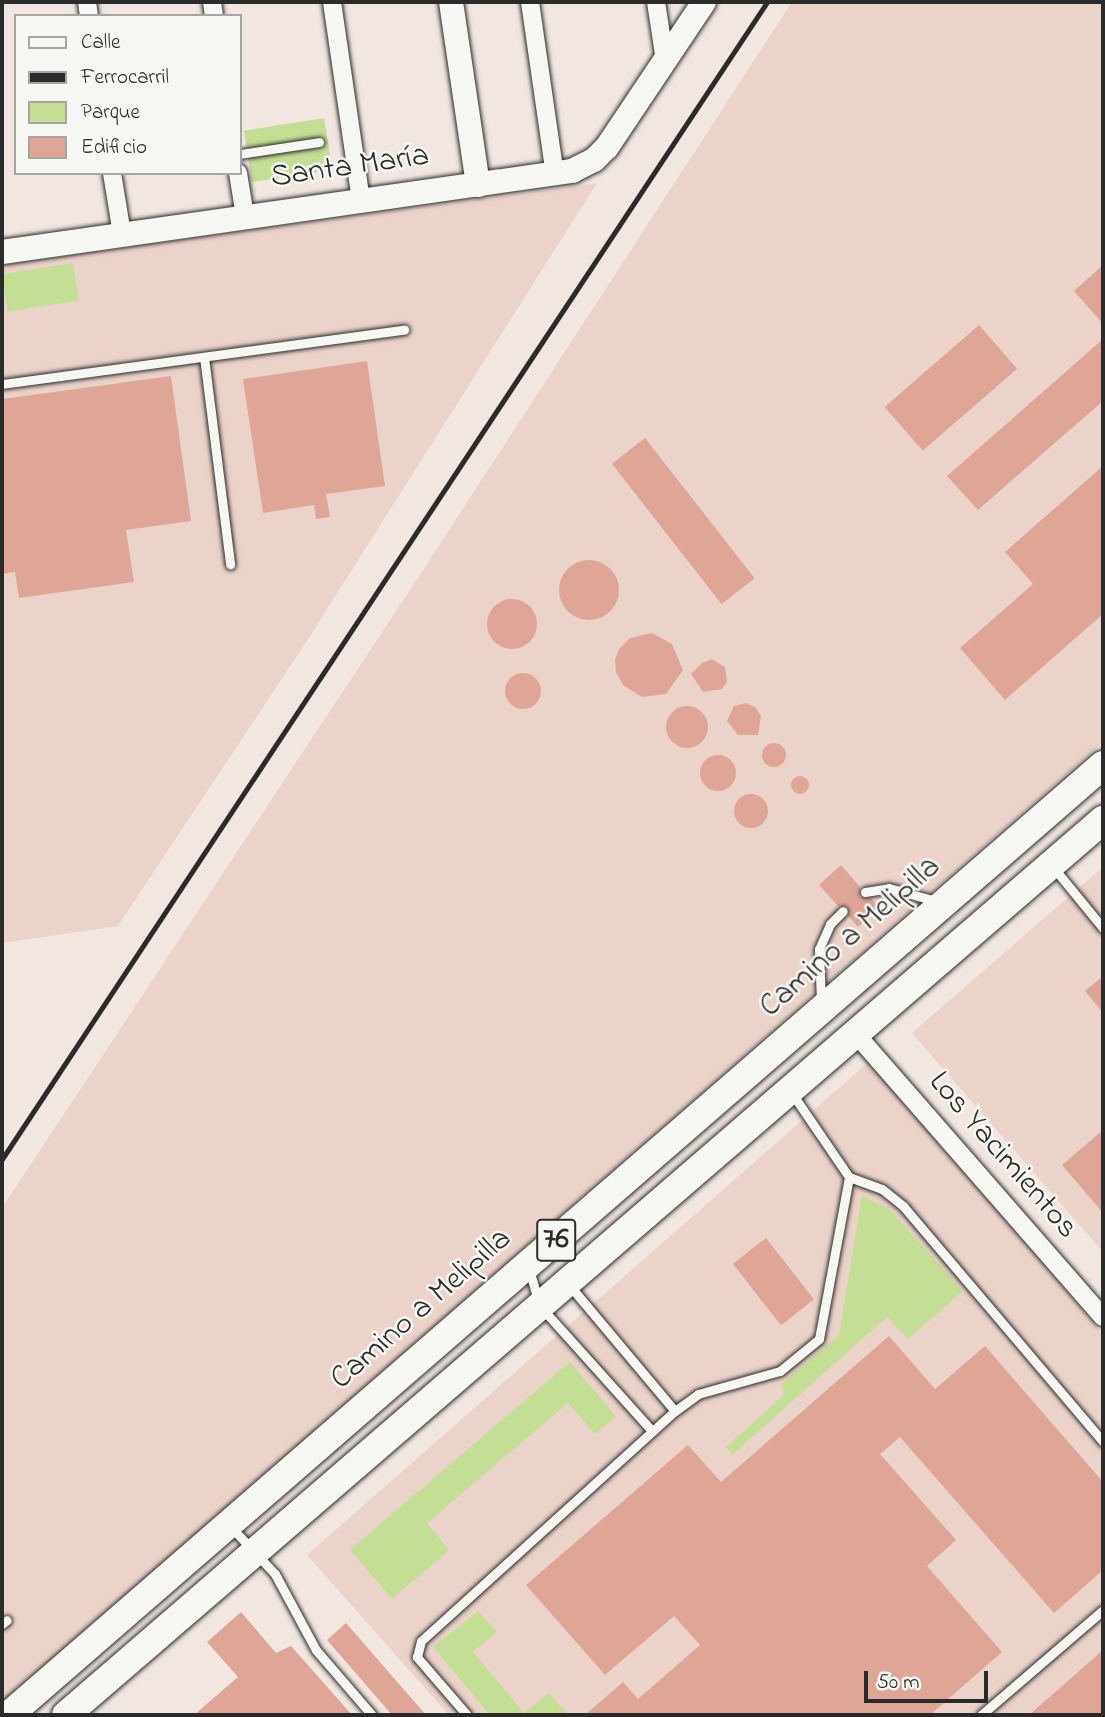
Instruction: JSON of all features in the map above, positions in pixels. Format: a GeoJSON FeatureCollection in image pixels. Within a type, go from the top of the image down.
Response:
{"type":"FeatureCollection","features":[{"type":"Feature","properties":{"kind":"main road","name":"Camino a Melipilla"},"geometry":{"type":"LineString","coordinates":[[5,1714],[1103,765]]}},
{"type":"Feature","properties":{"kind":"main road","name":"76"},"geometry":{"type":"LineString","coordinates":[[66,1715],[1103,820]]}},
{"type":"Feature","properties":{"kind":"street"},"geometry":{"type":"LineString","coordinates":[[332,2],[360,200]]}},
{"type":"Feature","properties":{"kind":"street"},"geometry":{"type":"LineString","coordinates":[[451,2],[478,185]]}},
{"type":"Feature","properties":{"kind":"street"},"geometry":{"type":"LineString","coordinates":[[530,2],[555,175]]}},
{"type":"Feature","properties":{"kind":"street"},"geometry":{"type":"LineString","coordinates":[[656,2],[665,61]]}},
{"type":"Feature","properties":{"kind":"street","name":"Santa María"},"geometry":{"type":"LineString","coordinates":[[2,250],[555,175],[582,166],[607,148],[704,2]]}},
{"type":"Feature","properties":{"kind":"street"},"geometry":{"type":"LineString","coordinates":[[112,175],[122,234]]}},
{"type":"Feature","properties":{"kind":"street"},"geometry":{"type":"LineString","coordinates":[[238,175],[244,216]]}},
{"type":"Feature","properties":{"kind":"street","name":"Los Yacimientos"},"geometry":{"type":"LineString","coordinates":[[855,1034],[1103,1317]]}},
{"type":"Feature","properties":{"kind":"lane"},"geometry":{"type":"LineString","coordinates":[[242,154],[319,142]]}},
{"type":"Feature","properties":{"kind":"lane"},"geometry":{"type":"LineString","coordinates":[[2,384],[404,330]]}},
{"type":"Feature","properties":{"kind":"lane"},"geometry":{"type":"LineString","coordinates":[[204,357],[230,564]]}},
{"type":"Feature","properties":{"kind":"lane"},"geometry":{"type":"LineString","coordinates":[[1051,865],[1103,928]]}},
{"type":"Feature","properties":{"kind":"lane"},"geometry":{"type":"LineString","coordinates":[[865,892],[889,888],[945,904]]}},
{"type":"Feature","properties":{"kind":"lane"},"geometry":{"type":"LineString","coordinates":[[822,1010],[819,949],[830,924],[844,912]]}},
{"type":"Feature","properties":{"kind":"lane"},"geometry":{"type":"LineString","coordinates":[[789,1090],[849,1177],[882,1189],[904,1207],[1103,1442]]}},
{"type":"Feature","properties":{"kind":"lane"},"geometry":{"type":"LineString","coordinates":[[467,1715],[417,1657],[421,1641],[675,1411],[698,1394],[780,1371],[819,1339],[849,1177]]}},
{"type":"Feature","properties":{"kind":"lane"},"geometry":{"type":"LineString","coordinates":[[528,1264],[539,1305],[651,1430]]}},
{"type":"Feature","properties":{"kind":"lane"},"geometry":{"type":"LineString","coordinates":[[567,1282],[675,1411]]}},
{"type":"Feature","properties":{"kind":"lane"},"geometry":{"type":"LineString","coordinates":[[228,1524],[275,1574],[316,1650],[372,1715]]}},
{"type":"Feature","properties":{"kind":"lane"},"geometry":{"type":"LineString","coordinates":[[981,1715],[1103,1611]]}},
{"type":"Feature","properties":{"kind":"shaded area"},"geometry":{"type":"Polygon","coordinates":[[[792,2],[1103,2],[1103,742],[2,1703],[2,1208],[427,564],[792,2]]]}},
{"type":"Feature","properties":{"kind":"shaded area"},"geometry":{"type":"Polygon","coordinates":[[[597,183],[310,636],[118,926],[2,943],[2,265],[597,183]]]}},
{"type":"Feature","properties":{"kind":"shaded area"},"geometry":{"type":"Polygon","coordinates":[[[1103,867],[1103,1252],[912,1033],[1103,867]]]}},
{"type":"Feature","properties":{"kind":"shaded area"},"geometry":{"type":"Polygon","coordinates":[[[872,1059],[1103,1335],[1103,1715],[449,1715],[307,1555],[872,1059]]]}},
{"type":"Feature","properties":{"kind":"green space"},"geometry":{"type":"Polygon","coordinates":[[[324,118],[332,169],[252,182],[244,131],[324,118]]]}},
{"type":"Feature","properties":{"kind":"green space"},"geometry":{"type":"Polygon","coordinates":[[[73,263],[79,301],[8,312],[2,274],[73,263]]]}},
{"type":"Feature","properties":{"kind":"green space"},"geometry":{"type":"Polygon","coordinates":[[[862,1195],[890,1210],[963,1291],[908,1339],[887,1317],[732,1455],[726,1447],[784,1395],[781,1384],[839,1335],[862,1195]]]}},
{"type":"Feature","properties":{"kind":"green space"},"geometry":{"type":"Polygon","coordinates":[[[570,1362],[616,1416],[595,1434],[568,1403],[427,1523],[449,1550],[392,1599],[350,1550],[570,1362]]]}},
{"type":"Feature","properties":{"kind":"green space"},"geometry":{"type":"Polygon","coordinates":[[[478,1611],[497,1632],[473,1652],[524,1713],[549,1693],[568,1715],[490,1715],[433,1647],[478,1611]]]}},
{"type":"Feature","properties":{"kind":"building"},"geometry":{"type":"Polygon","coordinates":[[[1103,265],[1103,324],[1074,291],[1103,265]]]}},
{"type":"Feature","properties":{"kind":"building"},"geometry":{"type":"Polygon","coordinates":[[[979,325],[1017,369],[923,451],[885,407],[979,325]]]}},
{"type":"Feature","properties":{"kind":"building"},"geometry":{"type":"Polygon","coordinates":[[[1103,339],[1103,401],[978,510],[947,476],[1103,339]]]}},
{"type":"Feature","properties":{"kind":"building"},"geometry":{"type":"Polygon","coordinates":[[[367,361],[385,486],[326,494],[330,517],[316,519],[314,505],[263,513],[243,379],[367,361]]]}},
{"type":"Feature","properties":{"kind":"building"},"geometry":{"type":"Polygon","coordinates":[[[171,376],[191,521],[126,530],[134,582],[19,598],[15,572],[2,574],[2,399],[171,376]]]}},
{"type":"Feature","properties":{"kind":"building"},"geometry":{"type":"Polygon","coordinates":[[[645,438],[755,578],[721,604],[612,464],[645,438]]]}},
{"type":"Feature","properties":{"kind":"building"},"geometry":{"type":"Polygon","coordinates":[[[1103,466],[1103,614],[1005,700],[960,648],[1033,584],[1005,552],[1103,466]]]}},
{"type":"Feature","properties":{"kind":"building"},"geometry":{"type":"Polygon","coordinates":[[[589,560],[606,565],[614,573],[619,590],[614,607],[606,615],[589,620],[572,615],[564,607],[559,590],[564,573],[572,565],[589,560]]]}},
{"type":"Feature","properties":{"kind":"building"},"geometry":{"type":"Polygon","coordinates":[[[512,599],[530,606],[537,624],[530,642],[512,649],[494,642],[487,624],[494,606],[512,599]]]}},
{"type":"Feature","properties":{"kind":"building"},"geometry":{"type":"Polygon","coordinates":[[[652,633],[672,644],[683,670],[666,694],[642,697],[623,685],[616,672],[615,660],[619,649],[630,638],[652,633]]]}},
{"type":"Feature","properties":{"kind":"building"},"geometry":{"type":"Polygon","coordinates":[[[712,659],[725,667],[727,682],[722,689],[703,692],[691,674],[702,663],[712,659]]]}},
{"type":"Feature","properties":{"kind":"building"},"geometry":{"type":"Polygon","coordinates":[[[523,673],[536,678],[541,691],[536,704],[523,709],[510,704],[505,691],[510,678],[523,673]]]}},
{"type":"Feature","properties":{"kind":"building"},"geometry":{"type":"Polygon","coordinates":[[[746,703],[755,707],[761,716],[758,735],[738,735],[727,721],[734,706],[746,703]]]}},
{"type":"Feature","properties":{"kind":"building"},"geometry":{"type":"Polygon","coordinates":[[[687,706],[702,712],[708,727],[702,742],[687,748],[672,742],[666,727],[672,712],[687,706]]]}},
{"type":"Feature","properties":{"kind":"building"},"geometry":{"type":"Polygon","coordinates":[[[774,743],[783,746],[786,755],[783,764],[774,767],[765,764],[762,755],[765,746],[774,743]]]}},
{"type":"Feature","properties":{"kind":"building"},"geometry":{"type":"Polygon","coordinates":[[[718,755],[731,760],[736,773],[731,786],[718,791],[705,786],[700,773],[705,760],[718,755]]]}},
{"type":"Feature","properties":{"kind":"building"},"geometry":{"type":"Polygon","coordinates":[[[800,776],[806,779],[809,785],[806,791],[800,794],[794,791],[791,785],[794,779],[800,776]]]}},
{"type":"Feature","properties":{"kind":"building"},"geometry":{"type":"Polygon","coordinates":[[[751,794],[763,799],[768,811],[763,823],[751,828],[739,823],[734,811],[739,799],[751,794]]]}},
{"type":"Feature","properties":{"kind":"building"},"geometry":{"type":"Polygon","coordinates":[[[841,865],[860,887],[860,897],[871,898],[879,907],[858,927],[848,916],[848,907],[838,906],[819,885],[841,865]]]}},
{"type":"Feature","properties":{"kind":"building"},"geometry":{"type":"Polygon","coordinates":[[[1103,976],[1103,1013],[1085,991],[1103,976]]]}},
{"type":"Feature","properties":{"kind":"building"},"geometry":{"type":"Polygon","coordinates":[[[1103,1130],[1103,1213],[1062,1165],[1103,1130]]]}},
{"type":"Feature","properties":{"kind":"building"},"geometry":{"type":"Polygon","coordinates":[[[766,1238],[814,1299],[781,1325],[733,1264],[766,1238]]]}},
{"type":"Feature","properties":{"kind":"building"},"geometry":{"type":"Polygon","coordinates":[[[889,1336],[935,1389],[985,1346],[1103,1482],[1103,1570],[1054,1613],[900,1437],[880,1454],[956,1540],[927,1566],[1002,1652],[930,1715],[585,1715],[623,1682],[638,1699],[700,1645],[674,1616],[605,1675],[526,1585],[688,1445],[721,1482],[889,1336]]]}},
{"type":"Feature","properties":{"kind":"building"},"geometry":{"type":"Polygon","coordinates":[[[241,1612],[276,1653],[291,1646],[352,1715],[194,1715],[238,1677],[207,1642],[241,1612]]]}},
{"type":"Feature","properties":{"kind":"building"},"geometry":{"type":"Polygon","coordinates":[[[346,1623],[426,1715],[392,1715],[327,1640],[346,1623]]]}},
{"type":"Feature","properties":{"kind":"building"},"geometry":{"type":"Polygon","coordinates":[[[1103,1650],[1103,1715],[1029,1715],[1103,1650]]]}},
{"type":"Feature","properties":{"kind":"railway"},"geometry":{"type":"LineString","coordinates":[[2,1159],[767,2]]}}]}
